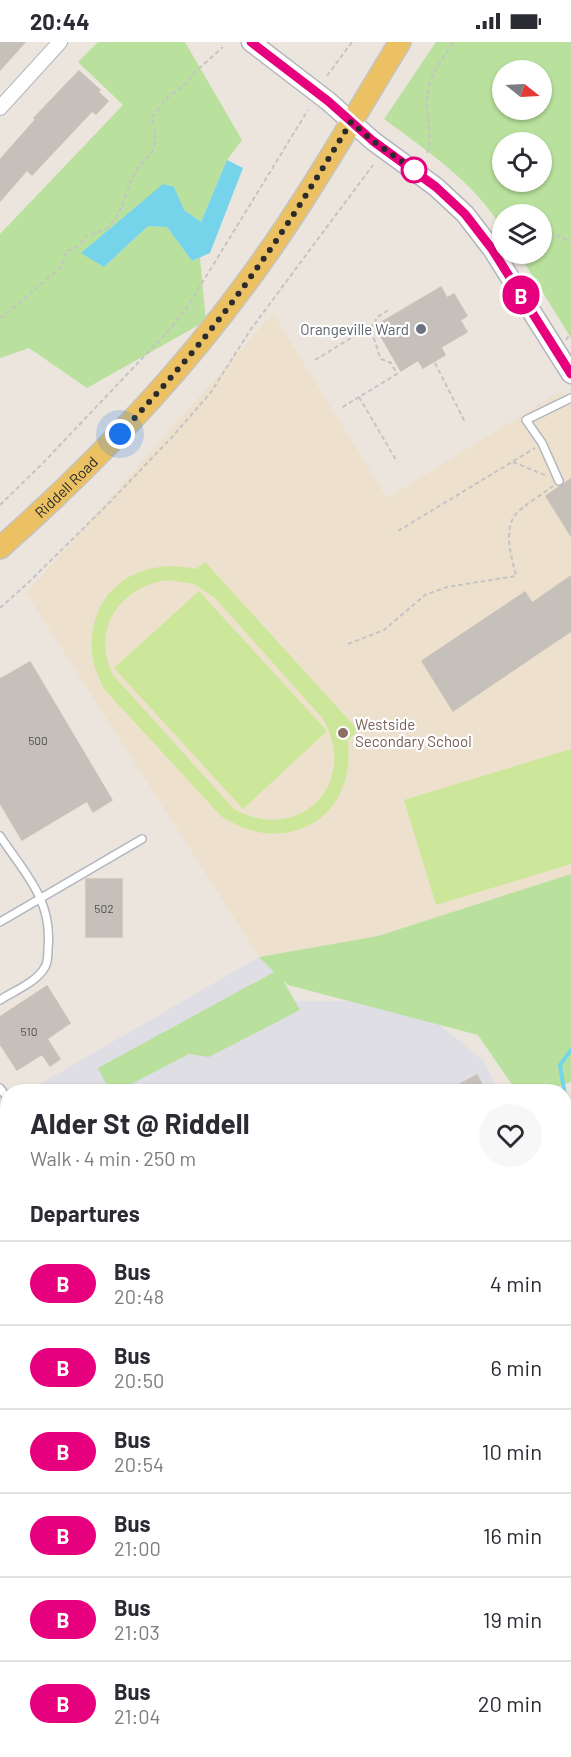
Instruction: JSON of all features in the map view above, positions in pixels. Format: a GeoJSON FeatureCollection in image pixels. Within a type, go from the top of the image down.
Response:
{"type":"FeatureCollection","features":[{"type":"Feature","properties":{"kind":"main road","name":"Riddell Road"},"geometry":{"type":"LineString","coordinates":[[0,548],[109,445],[218,321],[259,266],[400,42]]}},
{"type":"Feature","properties":{"kind":"street"},"geometry":{"type":"LineString","coordinates":[[0,108],[60,42]]}},
{"type":"Feature","properties":{"kind":"street"},"geometry":{"type":"LineString","coordinates":[[251,42],[373,141],[436,187],[465,214],[492,249],[571,374]]}},
{"type":"Feature","properties":{"kind":"lane"},"geometry":{"type":"LineString","coordinates":[[559,481],[542,443],[526,420],[571,398]]}},
{"type":"Feature","properties":{"kind":"lane"},"geometry":{"type":"LineString","coordinates":[[0,836],[42,898],[50,935],[46,966],[27,984],[0,1000]]}},
{"type":"Feature","properties":{"kind":"lane"},"geometry":{"type":"LineString","coordinates":[[0,922],[142,839]]}},
{"type":"Feature","properties":{"kind":"path"},"geometry":{"type":"LineString","coordinates":[[327,76],[352,42]]}},
{"type":"Feature","properties":{"kind":"path"},"geometry":{"type":"LineString","coordinates":[[427,153],[431,138],[427,109],[428,87],[453,42]]}},
{"type":"Feature","properties":{"kind":"path"},"geometry":{"type":"LineString","coordinates":[[0,317],[28,297],[59,269],[66,251],[79,246],[85,237],[105,229],[114,220],[120,211],[137,168],[153,149],[155,129],[152,117],[168,97],[188,82],[200,67],[223,47]]}},
{"type":"Feature","properties":{"kind":"path"},"geometry":{"type":"LineString","coordinates":[[0,505],[172,327],[194,297],[308,110]]}},
{"type":"Feature","properties":{"kind":"path"},"geometry":{"type":"LineString","coordinates":[[0,608],[109,503],[211,392],[251,329],[373,165]]}},
{"type":"Feature","properties":{"kind":"path"},"geometry":{"type":"LineString","coordinates":[[552,234],[571,241]]}},
{"type":"Feature","properties":{"kind":"path"},"geometry":{"type":"LineString","coordinates":[[315,360],[375,324],[376,318],[390,309]]}},
{"type":"Feature","properties":{"kind":"path"},"geometry":{"type":"LineString","coordinates":[[341,408],[397,374],[391,363],[381,359],[376,340],[369,327]]}},
{"type":"Feature","properties":{"kind":"path"},"geometry":{"type":"LineString","coordinates":[[435,363],[465,422]]}},
{"type":"Feature","properties":{"kind":"path"},"geometry":{"type":"LineString","coordinates":[[359,397],[396,460]]}},
{"type":"Feature","properties":{"kind":"path"},"geometry":{"type":"LineString","coordinates":[[399,531],[542,443]]}},
{"type":"Feature","properties":{"kind":"path"},"geometry":{"type":"LineString","coordinates":[[348,644],[384,630],[425,595],[447,587],[516,576],[509,530],[515,515],[559,481],[513,462]]}},
{"type":"Feature","properties":{"kind":"shaded area","name":"Westside Secondary School"},"geometry":{"type":"Polygon","coordinates":[[[273,313],[387,498],[561,391],[571,408],[571,874],[378,936],[259,957],[26,593],[273,313]]]}},
{"type":"Feature","properties":{"kind":"shaded area"},"geometry":{"type":"Polygon","coordinates":[[[259,957],[277,971],[294,1001],[350,1001],[436,1022],[484,1061],[495,1084],[40,1084],[259,957]]]}},
{"type":"Feature","properties":{"kind":"green space"},"geometry":{"type":"Polygon","coordinates":[[[98,42],[185,42],[242,140],[227,160],[201,222],[183,210],[174,187],[104,267],[148,226],[167,227],[192,261],[200,258],[206,321],[87,388],[29,348],[0,358],[0,234],[123,105],[78,62],[98,42]]]}},
{"type":"Feature","properties":{"kind":"green space"},"geometry":{"type":"Polygon","coordinates":[[[436,42],[571,42],[571,338],[525,264],[552,264],[552,204],[492,204],[492,214],[463,181],[433,155],[384,119],[436,42]]]}},
{"type":"Feature","properties":{"kind":"green space"},"geometry":{"type":"Polygon","coordinates":[[[205,562],[358,730],[348,741],[348,768],[341,792],[329,810],[312,824],[292,832],[269,833],[245,828],[221,816],[104,689],[100,681],[92,654],[93,632],[98,612],[107,596],[120,583],[154,568],[174,566],[196,569],[205,562]],[[169,580],[137,590],[124,600],[114,612],[105,641],[107,658],[113,675],[234,809],[258,818],[281,819],[300,813],[317,802],[328,786],[334,766],[332,743],[323,719],[215,598],[194,584],[169,580]]]}},
{"type":"Feature","properties":{"kind":"green space"},"geometry":{"type":"Polygon","coordinates":[[[199,591],[327,731],[243,809],[114,668],[199,591]]]}},
{"type":"Feature","properties":{"kind":"green space"},"geometry":{"type":"Polygon","coordinates":[[[571,749],[571,864],[436,905],[404,800],[571,749]]]}},
{"type":"Feature","properties":{"kind":"green space"},"geometry":{"type":"Polygon","coordinates":[[[571,874],[571,1082],[512,1084],[478,1035],[288,985],[283,980],[300,1010],[209,1057],[189,1054],[131,1084],[106,1084],[98,1068],[274,972],[259,957],[378,936],[571,874]]]}},
{"type":"Feature","properties":{"kind":"water"},"geometry":{"type":"Polygon","coordinates":[[[227,160],[243,168],[210,253],[192,261],[167,227],[148,226],[104,267],[81,253],[163,184],[174,187],[184,210],[201,222],[227,160]]]}},
{"type":"Feature","properties":{"kind":"building"},"geometry":{"type":"Polygon","coordinates":[[[0,42],[25,42],[0,70],[0,42]]]}},
{"type":"Feature","properties":{"kind":"building"},"geometry":{"type":"Polygon","coordinates":[[[79,71],[100,90],[98,92],[108,101],[96,114],[92,111],[32,175],[27,170],[0,201],[0,160],[36,119],[34,118],[79,71]]]}},
{"type":"Feature","properties":{"kind":"building","name":"Orangeville Ward"},"geometry":{"type":"Polygon","coordinates":[[[441,287],[447,298],[454,294],[467,316],[460,320],[467,332],[441,347],[445,355],[423,368],[418,360],[401,371],[375,326],[441,287]]]}},
{"type":"Feature","properties":{"kind":"building"},"geometry":{"type":"Polygon","coordinates":[[[571,479],[571,536],[546,496],[571,479]]]}},
{"type":"Feature","properties":{"kind":"building"},"geometry":{"type":"Polygon","coordinates":[[[571,576],[571,631],[453,711],[422,661],[525,592],[532,603],[571,576]]]}},
{"type":"Feature","properties":{"kind":"building"},"geometry":{"type":"Polygon","coordinates":[[[30,662],[112,800],[93,812],[87,801],[22,840],[0,803],[0,679],[30,662]]]}},
{"type":"Feature","properties":{"kind":"building"},"geometry":{"type":"Polygon","coordinates":[[[86,879],[122,879],[122,937],[86,937],[86,879]]]}},
{"type":"Feature","properties":{"kind":"building"},"geometry":{"type":"Polygon","coordinates":[[[47,986],[70,1023],[47,1039],[60,1059],[50,1066],[42,1054],[17,1070],[0,1044],[0,1017],[47,986]]]}},
{"type":"Feature","properties":{"kind":"building"},"geometry":{"type":"Polygon","coordinates":[[[477,1075],[482,1084],[460,1084],[477,1075]]]}},
{"type":"Feature","properties":{"kind":"waterway"},"geometry":{"type":"LineString","coordinates":[[563,1084],[560,1065],[571,1050]]}},
{"type":"Feature","properties":{"kind":"bus line","name":"B"},"geometry":{"type":"LineString","coordinates":[[251,42],[328,101],[373,141],[452,200],[492,249],[571,374]]}},
{"type":"Feature","properties":{"kind":"place","name":"Orangeville Ward"},"geometry":{"type":"Point","coordinates":[421,329]}},
{"type":"Feature","properties":{"kind":"place","name":"Westside Secondary School"},"geometry":{"type":"Point","coordinates":[343,733]}},
{"type":"Feature","properties":{"kind":"route"},"geometry":{"type":"LineString","coordinates":[[120,434],[181,365],[241,291],[351,122],[414,170]]}}]}
